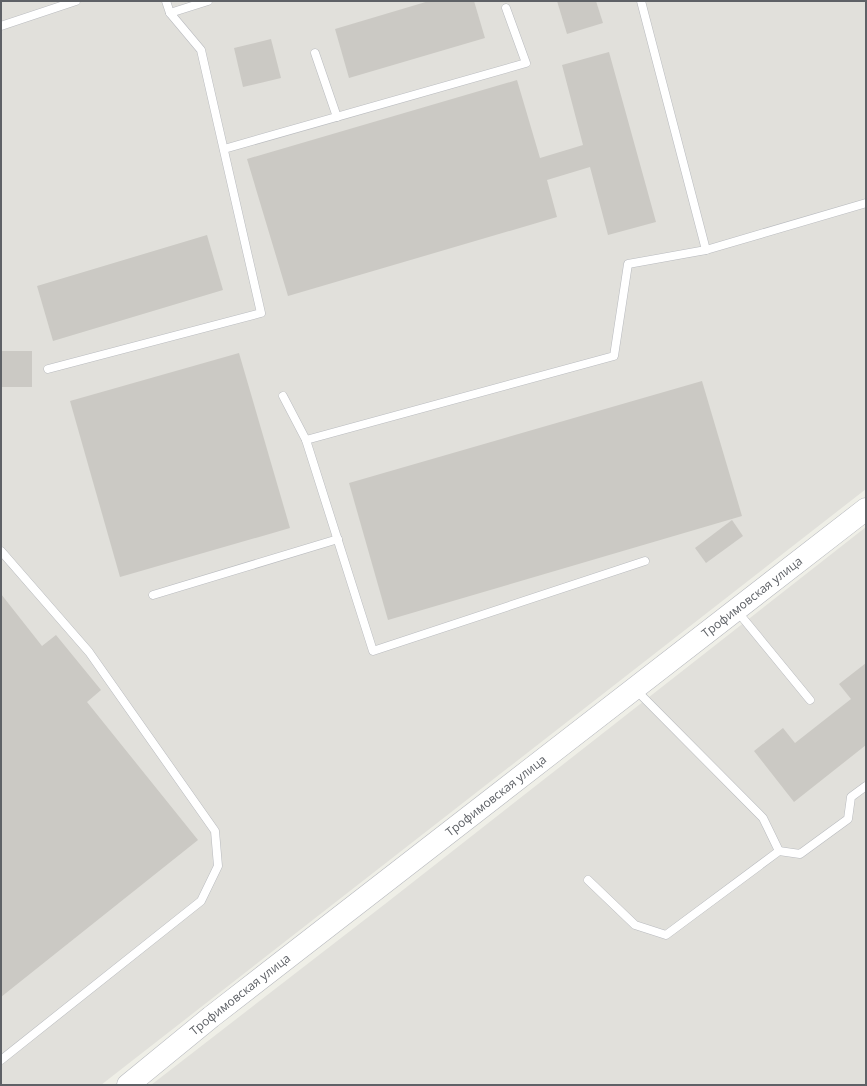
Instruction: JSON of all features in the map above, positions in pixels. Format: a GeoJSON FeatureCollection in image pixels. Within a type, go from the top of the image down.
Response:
{"type":"FeatureCollection","features":[{"type":"Feature","properties":{"kind":"street","name":"Трофимовская улица"},"geometry":{"type":"LineString","coordinates":[[128,1085],[212,1017],[866,509]]}},
{"type":"Feature","properties":{"kind":"lane"},"geometry":{"type":"LineString","coordinates":[[1,26],[76,1]]}},
{"type":"Feature","properties":{"kind":"lane"},"geometry":{"type":"LineString","coordinates":[[48,369],[261,313],[201,50],[170,13],[166,1]]}},
{"type":"Feature","properties":{"kind":"lane"},"geometry":{"type":"LineString","coordinates":[[170,13],[208,1]]}},
{"type":"Feature","properties":{"kind":"lane"},"geometry":{"type":"LineString","coordinates":[[641,1],[706,250]]}},
{"type":"Feature","properties":{"kind":"lane"},"geometry":{"type":"LineString","coordinates":[[224,149],[526,63],[506,8]]}},
{"type":"Feature","properties":{"kind":"lane"},"geometry":{"type":"LineString","coordinates":[[315,53],[337,116]]}},
{"type":"Feature","properties":{"kind":"lane"},"geometry":{"type":"LineString","coordinates":[[306,440],[614,356],[628,264],[706,250],[866,203]]}},
{"type":"Feature","properties":{"kind":"lane"},"geometry":{"type":"LineString","coordinates":[[283,396],[306,440],[373,651],[645,561]]}},
{"type":"Feature","properties":{"kind":"lane"},"geometry":{"type":"LineString","coordinates":[[153,595],[338,539]]}},
{"type":"Feature","properties":{"kind":"lane"},"geometry":{"type":"LineString","coordinates":[[1,551],[89,652],[215,831],[218,866],[201,901],[1,1060]]}},
{"type":"Feature","properties":{"kind":"lane"},"geometry":{"type":"LineString","coordinates":[[736,611],[810,700]]}},
{"type":"Feature","properties":{"kind":"lane"},"geometry":{"type":"LineString","coordinates":[[635,689],[763,818],[779,851]]}},
{"type":"Feature","properties":{"kind":"lane"},"geometry":{"type":"LineString","coordinates":[[588,880],[635,925],[666,935],[779,851],[800,854],[848,819],[851,797],[866,786]]}},
{"type":"Feature","properties":{"kind":"shaded area"},"geometry":{"type":"Polygon","coordinates":[[[1,1],[866,1],[866,489],[101,1085],[1,1085],[1,1]]]}},
{"type":"Feature","properties":{"kind":"shaded area"},"geometry":{"type":"Polygon","coordinates":[[[866,527],[866,1085],[151,1085],[385,904],[866,527]]]}},
{"type":"Feature","properties":{"kind":"building"},"geometry":{"type":"Polygon","coordinates":[[[429,1],[474,1],[485,38],[349,78],[335,29],[429,1]]]}},
{"type":"Feature","properties":{"kind":"building"},"geometry":{"type":"Polygon","coordinates":[[[557,1],[596,1],[603,23],[567,34],[557,1]]]}},
{"type":"Feature","properties":{"kind":"building"},"geometry":{"type":"Polygon","coordinates":[[[271,39],[281,78],[243,87],[234,48],[271,39]]]}},
{"type":"Feature","properties":{"kind":"building"},"geometry":{"type":"Polygon","coordinates":[[[609,52],[656,222],[608,235],[590,167],[547,180],[557,217],[288,296],[247,159],[517,80],[540,158],[583,145],[562,65],[609,52]]]}},
{"type":"Feature","properties":{"kind":"building"},"geometry":{"type":"Polygon","coordinates":[[[207,235],[223,290],[53,341],[37,286],[207,235]]]}},
{"type":"Feature","properties":{"kind":"building"},"geometry":{"type":"Polygon","coordinates":[[[1,351],[32,351],[32,387],[1,387],[1,351]]]}},
{"type":"Feature","properties":{"kind":"building"},"geometry":{"type":"Polygon","coordinates":[[[239,353],[290,528],[120,577],[70,401],[239,353]]]}},
{"type":"Feature","properties":{"kind":"building"},"geometry":{"type":"Polygon","coordinates":[[[702,381],[742,516],[388,620],[349,483],[702,381]]]}},
{"type":"Feature","properties":{"kind":"building"},"geometry":{"type":"Polygon","coordinates":[[[732,520],[743,536],[706,563],[695,548],[732,520]]]}},
{"type":"Feature","properties":{"kind":"building"},"geometry":{"type":"Polygon","coordinates":[[[1,594],[42,646],[56,635],[101,690],[87,702],[198,840],[1,997],[1,594]]]}},
{"type":"Feature","properties":{"kind":"building"},"geometry":{"type":"Polygon","coordinates":[[[866,663],[866,745],[794,802],[754,751],[783,728],[795,743],[851,699],[839,684],[866,663]]]}}]}
